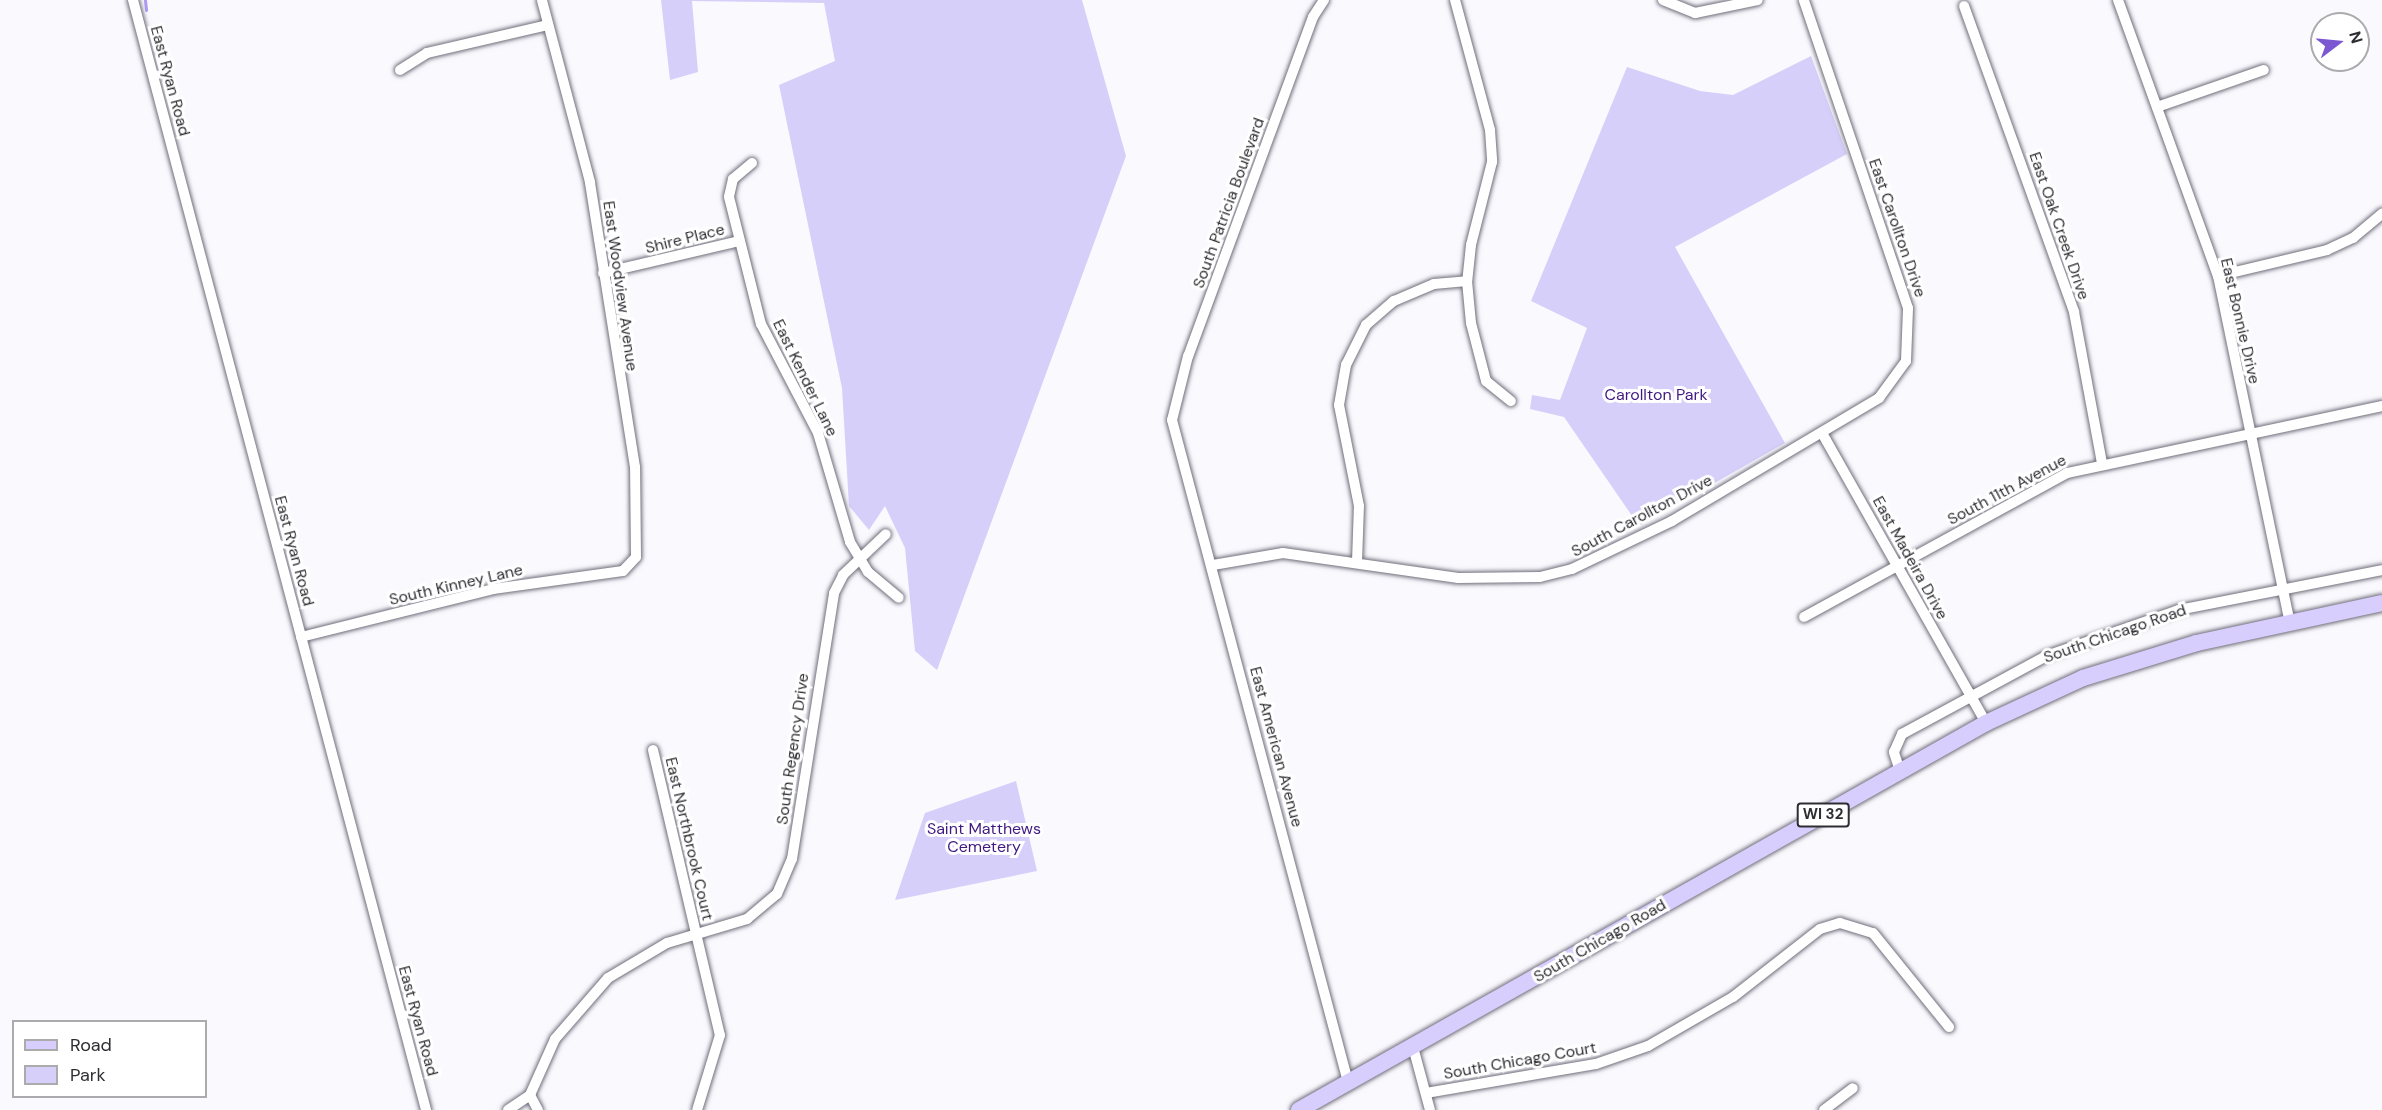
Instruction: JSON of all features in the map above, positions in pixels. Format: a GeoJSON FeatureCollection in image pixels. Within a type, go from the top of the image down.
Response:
{"type":"FeatureCollection","features":[{"type":"Feature","properties":{"kind":"main road","name":"South Chicago Road"},"geometry":{"type":"LineString","coordinates":[[1299,1110],[1986,723],[2083,678],[2197,643],[2382,603]]}},
{"type":"Feature","properties":{"kind":"street","name":"East Ryan Road"},"geometry":{"type":"LineString","coordinates":[[133,0],[426,1110]]}},
{"type":"Feature","properties":{"kind":"street","name":"East Woodview Avenue"},"geometry":{"type":"LineString","coordinates":[[542,0],[590,182],[638,493],[636,557],[619,572]]}},
{"type":"Feature","properties":{"kind":"street","name":"South Patricia Boulevard"},"geometry":{"type":"LineString","coordinates":[[1173,420],[1188,356],[1313,17],[1324,0]]}},
{"type":"Feature","properties":{"kind":"street"},"geometry":{"type":"LineString","coordinates":[[1455,0],[1490,130],[1492,162],[1467,280],[1486,381],[1511,401]]}},
{"type":"Feature","properties":{"kind":"street"},"geometry":{"type":"LineString","coordinates":[[1663,0],[1695,13],[1758,0]]}},
{"type":"Feature","properties":{"kind":"street","name":"East Carollton Drive"},"geometry":{"type":"LineString","coordinates":[[1804,0],[1911,326],[1906,361],[1890,387],[1859,414],[1822,433]]}},
{"type":"Feature","properties":{"kind":"street","name":"East Bonnie Drive"},"geometry":{"type":"LineString","coordinates":[[2118,0],[2218,276],[2281,590],[2290,623]]}},
{"type":"Feature","properties":{"kind":"street","name":"East Oak Creek Drive"},"geometry":{"type":"LineString","coordinates":[[1964,6],[2074,312],[2102,463]]}},
{"type":"Feature","properties":{"kind":"street"},"geometry":{"type":"LineString","coordinates":[[400,70],[427,53],[548,25]]}},
{"type":"Feature","properties":{"kind":"street"},"geometry":{"type":"LineString","coordinates":[[2157,106],[2264,70]]}},
{"type":"Feature","properties":{"kind":"street","name":"East Kender Lane"},"geometry":{"type":"LineString","coordinates":[[752,163],[729,189],[739,241],[761,324],[818,433],[859,557],[876,580],[899,598]]}},
{"type":"Feature","properties":{"kind":"street"},"geometry":{"type":"LineString","coordinates":[[2218,276],[2327,250],[2353,238],[2382,214]]}},
{"type":"Feature","properties":{"kind":"street","name":"Shire Place"},"geometry":{"type":"LineString","coordinates":[[603,273],[739,241]]}},
{"type":"Feature","properties":{"kind":"street"},"geometry":{"type":"LineString","coordinates":[[1357,562],[1359,506],[1338,405],[1346,365],[1366,325],[1394,301],[1434,284],[1467,280]]}},
{"type":"Feature","properties":{"kind":"street","name":"South 11th Avenue"},"geometry":{"type":"LineString","coordinates":[[1804,617],[2067,473],[2102,463],[2382,406]]}},
{"type":"Feature","properties":{"kind":"street","name":"East American Avenue"},"geometry":{"type":"LineString","coordinates":[[1173,420],[1348,1082]]}},
{"type":"Feature","properties":{"kind":"street","name":"South Carollton Drive"},"geometry":{"type":"LineString","coordinates":[[1213,565],[1282,553],[1458,578],[1540,577],[1572,570],[1671,521],[1822,433]]}},
{"type":"Feature","properties":{"kind":"street","name":"East Madeira Drive"},"geometry":{"type":"LineString","coordinates":[[1822,433],[1986,723]]}},
{"type":"Feature","properties":{"kind":"street","name":"South Regency Drive"},"geometry":{"type":"LineString","coordinates":[[530,1095],[555,1039],[593,991],[637,957],[754,915],[788,875],[829,613],[838,583],[859,557],[886,534]]}},
{"type":"Feature","properties":{"kind":"street","name":"South Chicago Road"},"geometry":{"type":"LineString","coordinates":[[1900,771],[1894,752],[1902,734],[2046,656],[2106,633],[2179,610],[2382,570]]}},
{"type":"Feature","properties":{"kind":"street","name":"South Kinney Lane"},"geometry":{"type":"LineString","coordinates":[[301,637],[493,589],[619,572]]}},
{"type":"Feature","properties":{"kind":"street","name":"East Northbrook Court"},"geometry":{"type":"LineString","coordinates":[[653,750],[720,1035],[697,1110]]}},
{"type":"Feature","properties":{"kind":"street","name":"South Chicago Court"},"geometry":{"type":"LineString","coordinates":[[1426,1093],[1596,1064],[1648,1046],[1726,1002],[1832,924],[1849,922],[1873,933],[1949,1027]]}},
{"type":"Feature","properties":{"kind":"street"},"geometry":{"type":"LineString","coordinates":[[1413,1047],[1430,1110]]}},
{"type":"Feature","properties":{"kind":"street"},"geometry":{"type":"LineString","coordinates":[[1824,1110],[1853,1088]]}},
{"type":"Feature","properties":{"kind":"street"},"geometry":{"type":"LineString","coordinates":[[508,1110],[530,1095],[538,1110]]}},
{"type":"Feature","properties":{"kind":"green space"},"geometry":{"type":"Polygon","coordinates":[[[661,0],[1082,0],[1126,156],[937,670],[915,651],[905,548],[885,506],[869,530],[849,506],[842,388],[779,85],[835,61],[824,3],[692,1],[698,72],[670,80],[661,0]]]}},
{"type":"Feature","properties":{"kind":"green space","name":"Carollton Park"},"geometry":{"type":"Polygon","coordinates":[[[1811,56],[1847,154],[1675,247],[1785,443],[1639,526],[1564,417],[1530,409],[1532,395],[1560,400],[1587,328],[1531,301],[1627,67],[1700,91],[1733,95],[1811,56]]]}},
{"type":"Feature","properties":{"kind":"green space","name":"Saint Matthews Cemetery"},"geometry":{"type":"Polygon","coordinates":[[[1016,781],[1037,871],[895,900],[925,813],[1016,781]]]}},
{"type":"Feature","properties":{"kind":"waterway"},"geometry":{"type":"LineString","coordinates":[[145,0],[146,10]]}}]}
